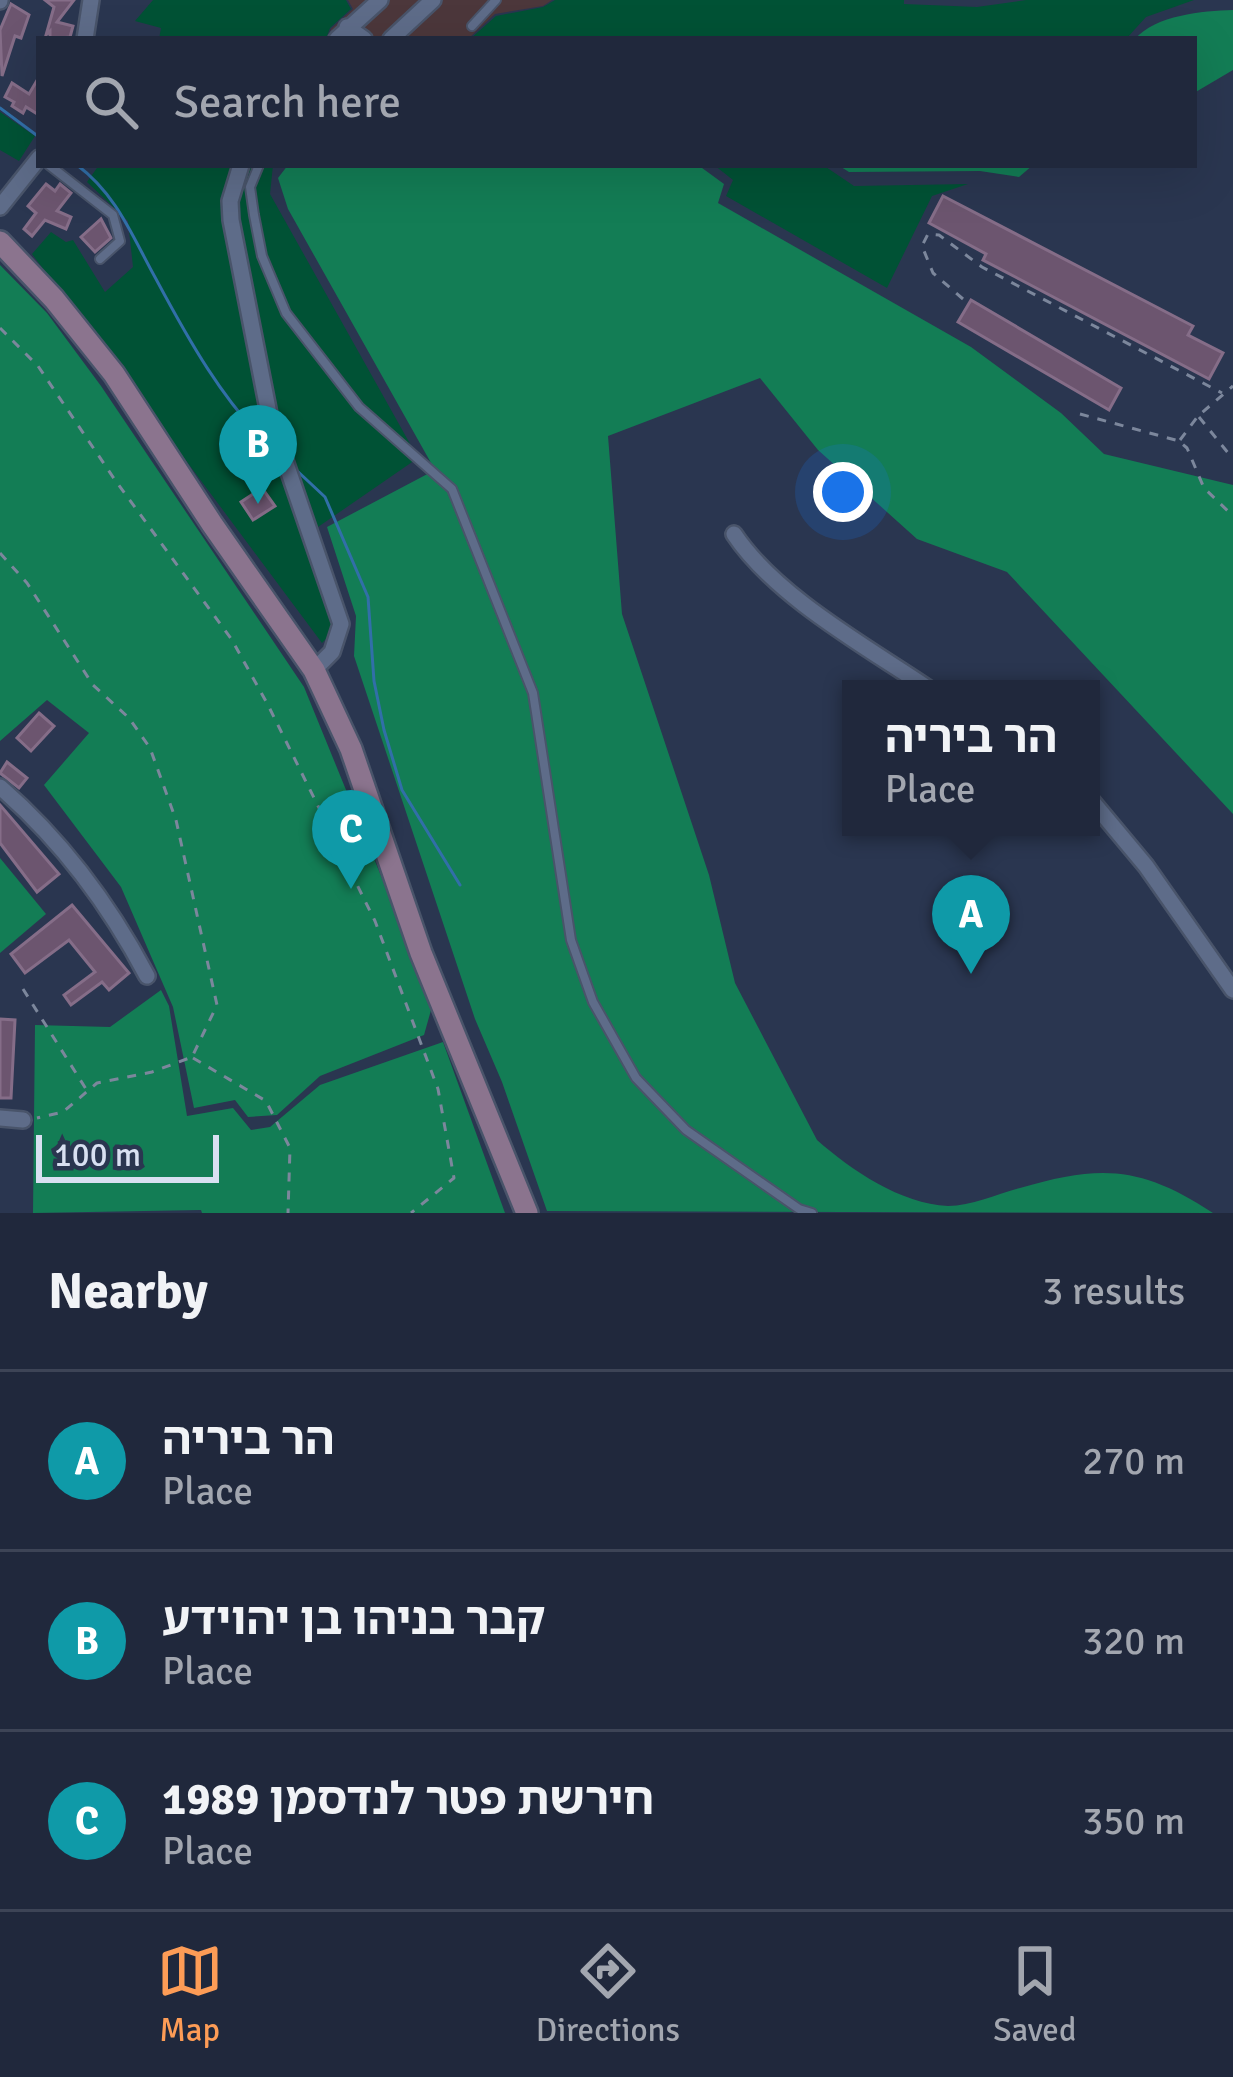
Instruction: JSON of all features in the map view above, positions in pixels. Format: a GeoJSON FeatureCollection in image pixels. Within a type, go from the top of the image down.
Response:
{"type":"FeatureCollection","features":[{"type":"Feature","properties":{"kind":"main road"},"geometry":{"type":"LineString","coordinates":[[0,242],[54,299],[114,374],[314,670],[351,749],[421,953],[527,1213]]}},
{"type":"Feature","properties":{"kind":"street"},"geometry":{"type":"LineString","coordinates":[[85,36],[91,0]]}},
{"type":"Feature","properties":{"kind":"street"},"geometry":{"type":"LineString","coordinates":[[342,33],[380,0]]}},
{"type":"Feature","properties":{"kind":"street"},"geometry":{"type":"LineString","coordinates":[[394,36],[433,0]]}},
{"type":"Feature","properties":{"kind":"street"},"geometry":{"type":"LineString","coordinates":[[0,207],[36,162]]}},
{"type":"Feature","properties":{"kind":"street"},"geometry":{"type":"LineString","coordinates":[[240,168],[230,201],[231,220],[257,368],[279,452],[341,624],[332,652],[314,670]]}},
{"type":"Feature","properties":{"kind":"street"},"geometry":{"type":"LineString","coordinates":[[734,534],[746,552],[818,613],[916,680]]}},
{"type":"Feature","properties":{"kind":"street"},"geometry":{"type":"LineString","coordinates":[[0,787],[51,836],[87,882],[147,976]]}},
{"type":"Feature","properties":{"kind":"street"},"geometry":{"type":"LineString","coordinates":[[1100,811],[1227,971],[1233,990]]}},
{"type":"Feature","properties":{"kind":"street"},"geometry":{"type":"LineString","coordinates":[[0,1118],[23,1120]]}},
{"type":"Feature","properties":{"kind":"lane"},"geometry":{"type":"LineString","coordinates":[[472,26],[496,0]]}},
{"type":"Feature","properties":{"kind":"lane"},"geometry":{"type":"LineString","coordinates":[[53,168],[113,215],[120,241],[100,260]]}},
{"type":"Feature","properties":{"kind":"lane"},"geometry":{"type":"LineString","coordinates":[[258,168],[250,187],[254,215],[262,256],[286,313],[359,407],[452,489],[533,693],[572,940],[593,1002],[636,1078],[686,1130],[799,1209],[812,1213]]}},
{"type":"Feature","properties":{"kind":"path"},"geometry":{"type":"LineString","coordinates":[[963,299],[933,274],[922,246],[928,234],[1222,393]]}},
{"type":"Feature","properties":{"kind":"path"},"geometry":{"type":"LineString","coordinates":[[0,328],[38,366],[232,640],[374,921],[438,1088],[454,1178],[411,1213]]}},
{"type":"Feature","properties":{"kind":"path"},"geometry":{"type":"LineString","coordinates":[[1179,441],[1198,416],[1233,386]]}},
{"type":"Feature","properties":{"kind":"path"},"geometry":{"type":"LineString","coordinates":[[1080,414],[1179,441],[1187,448],[1204,488],[1233,516]]}},
{"type":"Feature","properties":{"kind":"path"},"geometry":{"type":"LineString","coordinates":[[1198,416],[1233,459]]}},
{"type":"Feature","properties":{"kind":"path"},"geometry":{"type":"LineString","coordinates":[[0,553],[27,583],[93,685],[129,718],[150,748],[176,820],[217,1005],[192,1057],[152,1072],[97,1083],[63,1112],[23,1120]]}},
{"type":"Feature","properties":{"kind":"path"},"geometry":{"type":"LineString","coordinates":[[23,989],[88,1092]]}},
{"type":"Feature","properties":{"kind":"path"},"geometry":{"type":"LineString","coordinates":[[192,1057],[266,1101],[290,1148],[288,1213]]}},
{"type":"Feature","properties":{"kind":"shaded area"},"geometry":{"type":"Polygon","coordinates":[[[348,0],[552,0],[543,6],[495,14],[471,36],[330,36],[353,9],[348,0]]]}},
{"type":"Feature","properties":{"kind":"green space"},"geometry":{"type":"Polygon","coordinates":[[[153,0],[346,0],[351,9],[327,36],[160,36],[161,28],[135,21],[153,0]]]}},
{"type":"Feature","properties":{"kind":"green space"},"geometry":{"type":"Polygon","coordinates":[[[555,0],[904,0],[904,4],[977,7],[1026,0],[1194,0],[1146,17],[1129,36],[473,36],[496,16],[543,7],[555,0]]]}},
{"type":"Feature","properties":{"kind":"green space"},"geometry":{"type":"Polygon","coordinates":[[[1233,10],[1233,70],[1197,91],[1197,36],[1138,36],[1155,24],[1194,13],[1233,10]]]}},
{"type":"Feature","properties":{"kind":"green space"},"geometry":{"type":"Polygon","coordinates":[[[0,112],[35,136],[19,161],[0,150],[0,112]]]}},
{"type":"Feature","properties":{"kind":"green space"},"geometry":{"type":"Polygon","coordinates":[[[97,168],[273,168],[270,194],[418,458],[318,527],[345,620],[322,643],[32,254],[51,232],[66,242],[73,240],[105,292],[133,267],[128,221],[87,182],[97,168]]]}},
{"type":"Feature","properties":{"kind":"green space"},"geometry":{"type":"Polygon","coordinates":[[[286,168],[702,168],[724,184],[718,203],[971,347],[1061,413],[1104,454],[1233,485],[1233,814],[1007,572],[917,539],[818,450],[760,378],[608,436],[622,614],[709,875],[735,983],[817,1140],[878,1184],[930,1204],[966,1204],[1049,1180],[1098,1173],[1142,1178],[1213,1213],[547,1211],[475,1019],[354,656],[356,616],[327,527],[435,470],[288,209],[278,178],[286,168]]]}},
{"type":"Feature","properties":{"kind":"green space"},"geometry":{"type":"Polygon","coordinates":[[[718,168],[827,168],[854,186],[968,184],[932,196],[887,288],[726,196],[733,180],[718,168]]]}},
{"type":"Feature","properties":{"kind":"green space"},"geometry":{"type":"Polygon","coordinates":[[[843,168],[1030,168],[1019,177],[980,171],[849,172],[843,168]]]}},
{"type":"Feature","properties":{"kind":"green space"},"geometry":{"type":"Polygon","coordinates":[[[0,265],[47,313],[101,386],[304,687],[433,1003],[424,1035],[320,1076],[277,1115],[248,1117],[235,1100],[194,1108],[173,1007],[121,887],[44,785],[89,733],[47,700],[0,741],[0,265]]]}},
{"type":"Feature","properties":{"kind":"green space"},"geometry":{"type":"Polygon","coordinates":[[[0,858],[46,914],[0,953],[0,858]]]}},
{"type":"Feature","properties":{"kind":"green space"},"geometry":{"type":"Polygon","coordinates":[[[161,990],[169,1006],[187,1116],[233,1108],[251,1130],[270,1127],[320,1085],[443,1042],[505,1213],[33,1213],[35,1025],[110,1027],[161,990]]]}},
{"type":"Feature","properties":{"kind":"building"},"geometry":{"type":"Polygon","coordinates":[[[45,0],[74,0],[57,22],[73,26],[70,36],[50,36],[50,31],[46,35],[54,7],[45,0]]]}},
{"type":"Feature","properties":{"kind":"building"},"geometry":{"type":"Polygon","coordinates":[[[11,4],[29,15],[21,38],[15,36],[2,76],[0,30],[11,4]]]}},
{"type":"Feature","properties":{"kind":"building"},"geometry":{"type":"Polygon","coordinates":[[[36,82],[36,113],[26,107],[23,113],[5,97],[12,83],[29,94],[36,82]]]}},
{"type":"Feature","properties":{"kind":"building"},"geometry":{"type":"Polygon","coordinates":[[[46,184],[55,191],[60,184],[71,193],[57,211],[71,217],[66,229],[45,220],[32,236],[24,229],[36,213],[28,206],[46,184]]]}},
{"type":"Feature","properties":{"kind":"building"},"geometry":{"type":"Polygon","coordinates":[[[943,196],[1193,326],[1188,335],[1223,353],[1209,379],[983,260],[986,254],[929,223],[943,196]]]}},
{"type":"Feature","properties":{"kind":"building"},"geometry":{"type":"Polygon","coordinates":[[[101,219],[111,238],[95,252],[81,237],[101,219]]]}},
{"type":"Feature","properties":{"kind":"building"},"geometry":{"type":"Polygon","coordinates":[[[971,300],[1121,388],[1109,410],[958,322],[971,300]]]}},
{"type":"Feature","properties":{"kind":"building"},"geometry":{"type":"Polygon","coordinates":[[[262,488],[275,506],[253,520],[241,502],[262,488]]]}},
{"type":"Feature","properties":{"kind":"building"},"geometry":{"type":"Polygon","coordinates":[[[39,713],[54,726],[31,751],[17,738],[39,713]]]}},
{"type":"Feature","properties":{"kind":"building"},"geometry":{"type":"Polygon","coordinates":[[[7,762],[27,778],[19,788],[0,773],[7,762]]]}},
{"type":"Feature","properties":{"kind":"building"},"geometry":{"type":"Polygon","coordinates":[[[0,805],[59,874],[37,892],[0,843],[0,805]]]}},
{"type":"Feature","properties":{"kind":"building"},"geometry":{"type":"Polygon","coordinates":[[[72,905],[129,973],[109,990],[102,982],[71,1005],[64,995],[95,972],[69,940],[25,973],[11,954],[72,905]]]}},
{"type":"Feature","properties":{"kind":"building"},"geometry":{"type":"Polygon","coordinates":[[[0,1019],[15,1020],[11,1098],[0,1098],[0,1019]]]}},
{"type":"Feature","properties":{"kind":"waterway"},"geometry":{"type":"LineString","coordinates":[[0,108],[36,135]]}},
{"type":"Feature","properties":{"kind":"waterway"},"geometry":{"type":"LineString","coordinates":[[80,168],[122,217],[223,391],[273,449]]}},
{"type":"Feature","properties":{"kind":"waterway"},"geometry":{"type":"LineString","coordinates":[[293,467],[325,497],[368,597],[374,681],[402,790],[460,885]]}},
{"type":"Feature","properties":{"kind":"place","name":"קבר בניהו בן יהוידע"},"geometry":{"type":"Point","coordinates":[258,504]}},
{"type":"Feature","properties":{"kind":"place","name":"חירשת פטר לנדסמן 1989"},"geometry":{"type":"Point","coordinates":[351,889]}},
{"type":"Feature","properties":{"kind":"place","name":"הר ביריה"},"geometry":{"type":"Point","coordinates":[971,974]}}]}
